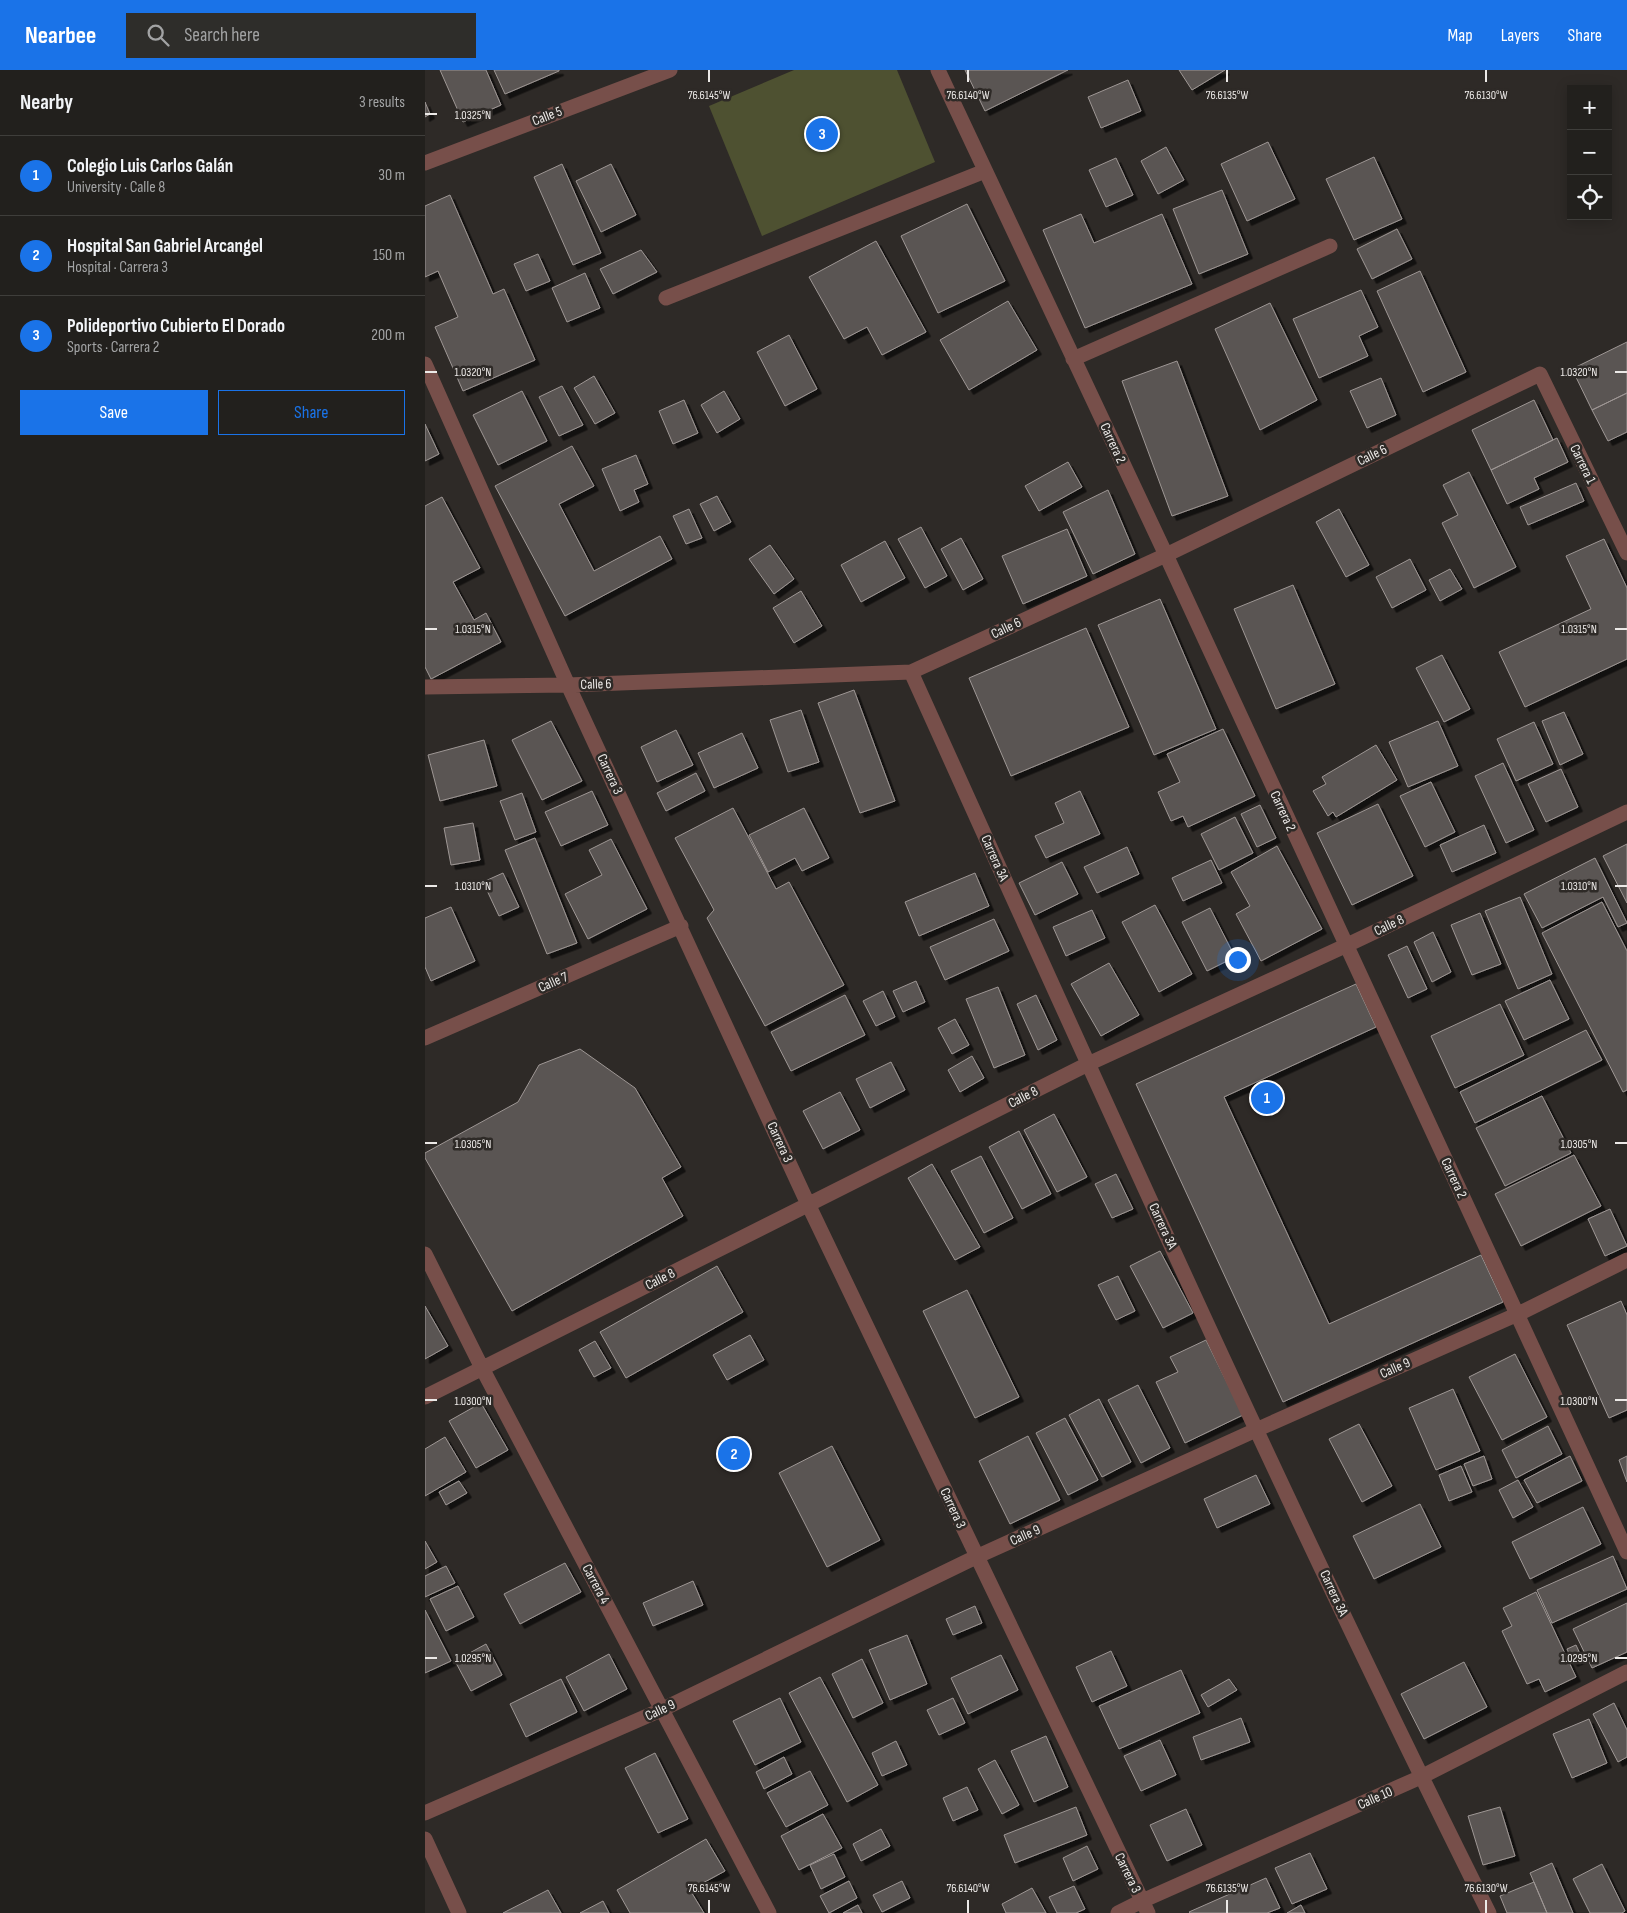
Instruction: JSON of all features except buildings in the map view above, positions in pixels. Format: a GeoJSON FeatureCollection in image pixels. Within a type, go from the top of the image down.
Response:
{"type":"FeatureCollection","features":[{"type":"Feature","properties":{"kind":"street","name":"Calle 5"},"geometry":{"type":"LineString","coordinates":[[425,162],[670,70]]}},
{"type":"Feature","properties":{"kind":"street","name":"Carrera 2"},"geometry":{"type":"LineString","coordinates":[[938,70],[1166,555],[1345,946],[1518,1314],[1627,1552]]}},
{"type":"Feature","properties":{"kind":"street"},"geometry":{"type":"LineString","coordinates":[[665,298],[985,171]]}},
{"type":"Feature","properties":{"kind":"street"},"geometry":{"type":"LineString","coordinates":[[1073,359],[1330,246]]}},
{"type":"Feature","properties":{"kind":"street","name":"Carrera 3"},"geometry":{"type":"LineString","coordinates":[[425,364],[568,685],[808,1204],[1145,1907]]}},
{"type":"Feature","properties":{"kind":"street","name":"Calle 6"},"geometry":{"type":"LineString","coordinates":[[425,687],[568,685],[911,672],[1166,555],[1540,374]]}},
{"type":"Feature","properties":{"kind":"street","name":"Carrera 1"},"geometry":{"type":"LineString","coordinates":[[1540,374],[1627,554]]}},
{"type":"Feature","properties":{"kind":"street","name":"Carrera 3A"},"geometry":{"type":"LineString","coordinates":[[911,672],[1256,1430],[1421,1777],[1489,1913]]}},
{"type":"Feature","properties":{"kind":"street","name":"Calle 8"},"geometry":{"type":"LineString","coordinates":[[425,1396],[1088,1064],[1345,946],[1627,812]]}},
{"type":"Feature","properties":{"kind":"street","name":"Calle 7"},"geometry":{"type":"LineString","coordinates":[[425,1038],[681,926]]}},
{"type":"Feature","properties":{"kind":"street","name":"Carrera 4"},"geometry":{"type":"LineString","coordinates":[[425,1254],[482,1368],[769,1913]]}},
{"type":"Feature","properties":{"kind":"street","name":"Calle 9"},"geometry":{"type":"LineString","coordinates":[[425,1813],[661,1710],[976,1557],[1518,1314],[1627,1260]]}},
{"type":"Feature","properties":{"kind":"street","name":"Calle 10"},"geometry":{"type":"LineString","coordinates":[[1118,1913],[1145,1907],[1421,1777],[1627,1672]]}},
{"type":"Feature","properties":{"kind":"street"},"geometry":{"type":"LineString","coordinates":[[425,1839],[459,1913]]}},
{"type":"Feature","properties":{"kind":"green space"},"geometry":{"type":"Polygon","coordinates":[[[794,70],[897,70],[935,162],[762,236],[709,106],[794,70]]]}},
{"type":"Feature","properties":{"kind":"place","name":"Polideportivo Cubierto El Dorado"},"geometry":{"type":"Point","coordinates":[822,134]}},
{"type":"Feature","properties":{"kind":"place","name":"Colegio Luis Carlos Galán"},"geometry":{"type":"Point","coordinates":[1267,1098]}},
{"type":"Feature","properties":{"kind":"place","name":"Hospital San Gabriel Arcangel"},"geometry":{"type":"Point","coordinates":[734,1454]}}]}
